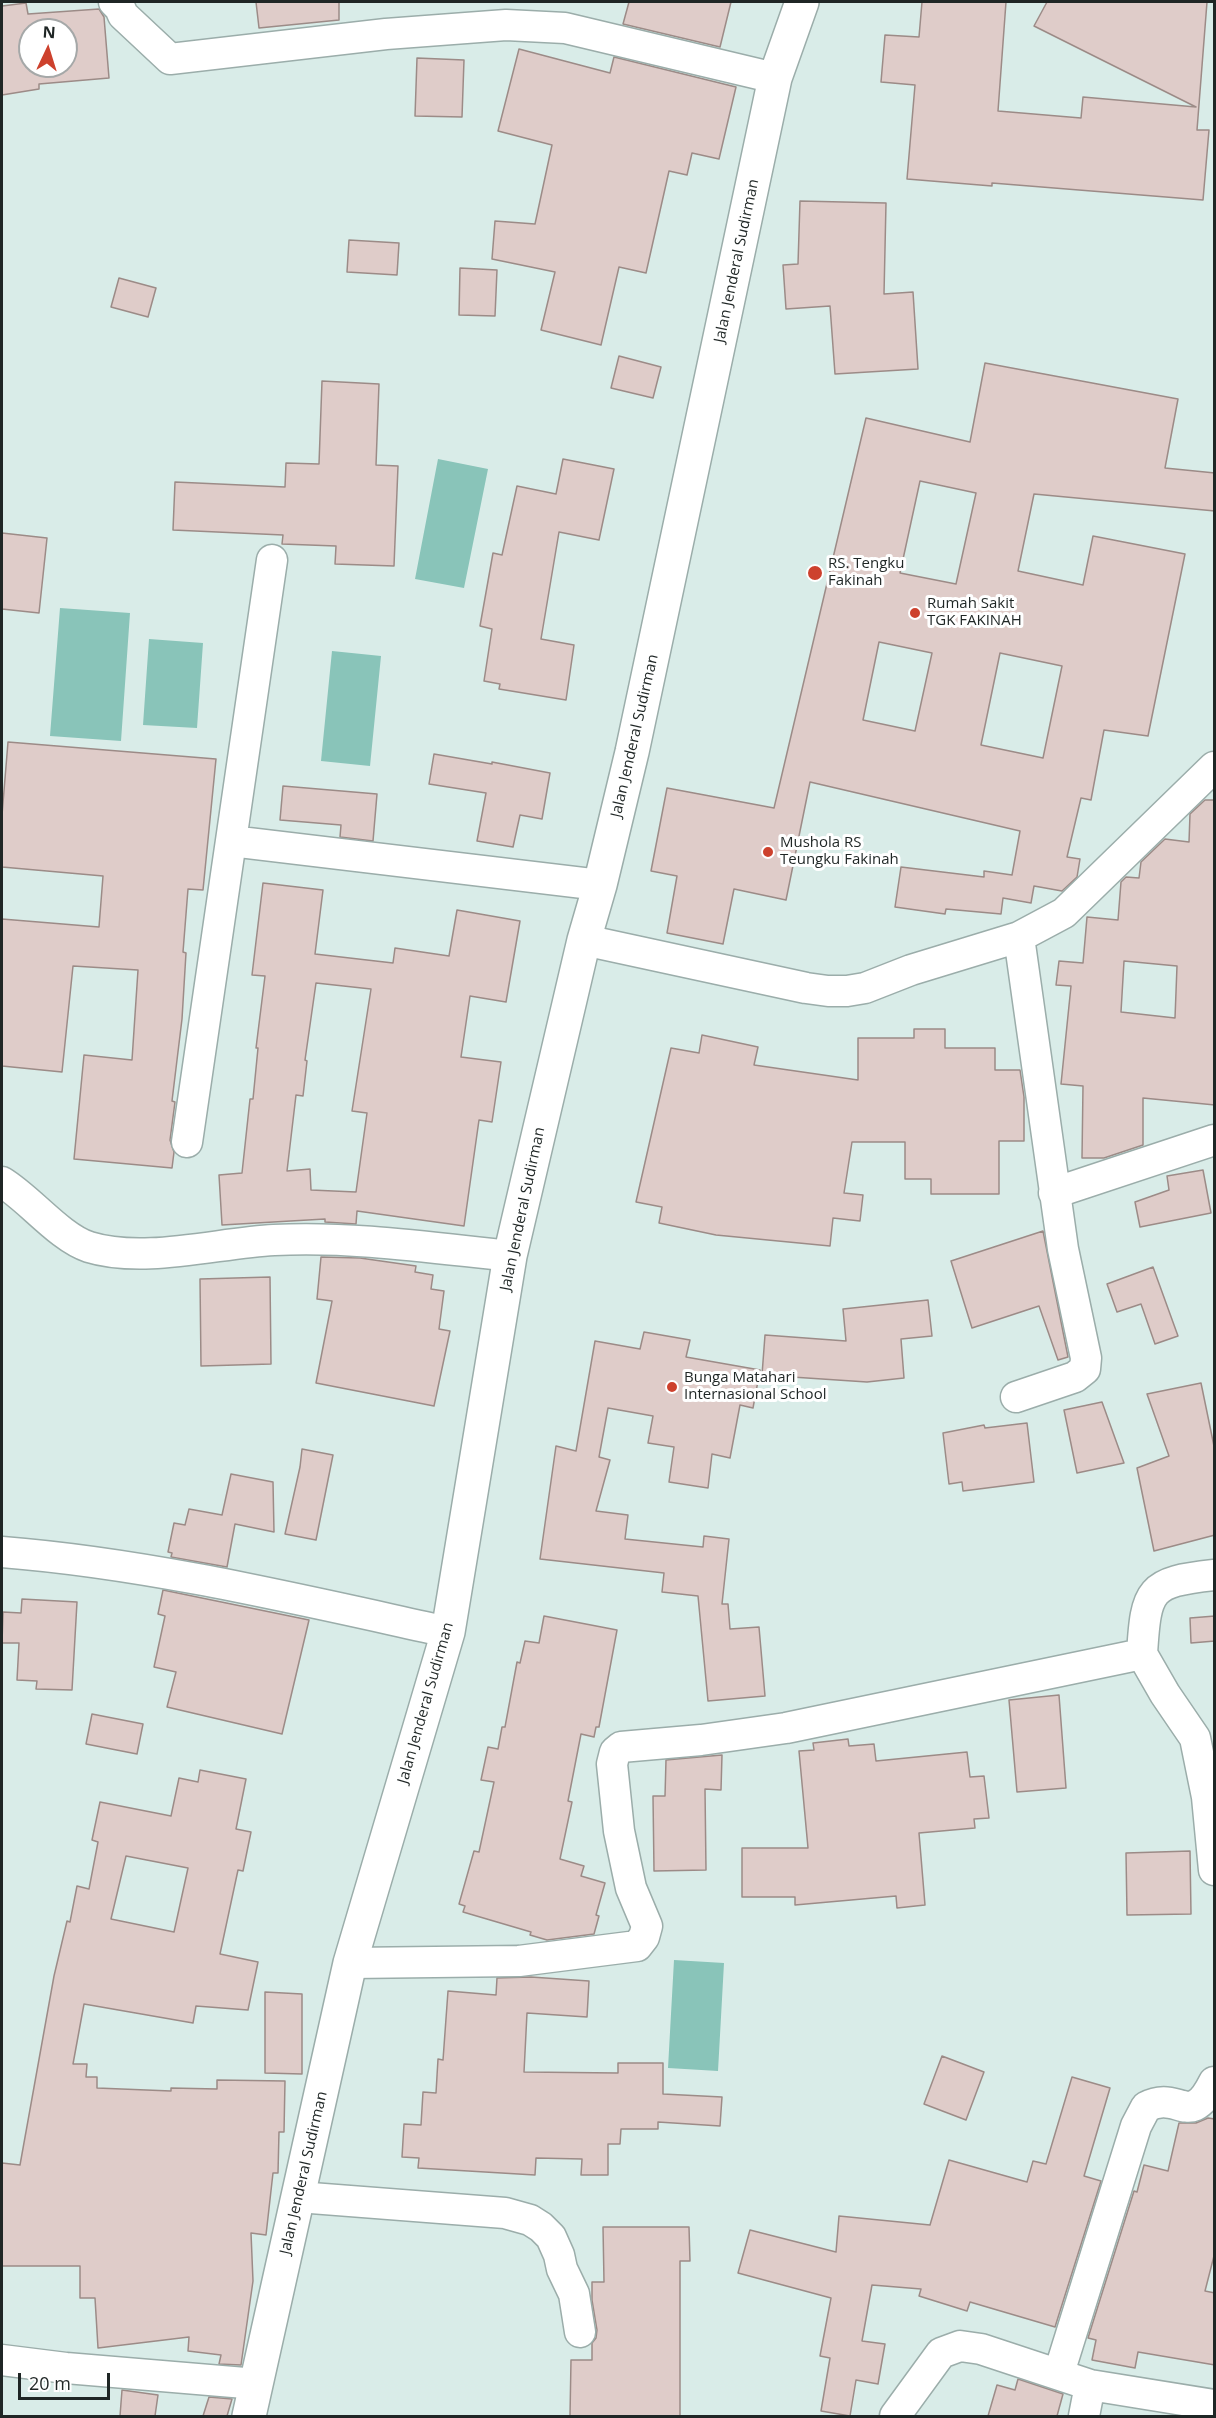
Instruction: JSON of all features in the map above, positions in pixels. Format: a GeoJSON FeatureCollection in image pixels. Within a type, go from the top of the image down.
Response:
{"type":"FeatureCollection","features":[{"type":"Feature","properties":{"kind":"street"},"geometry":{"type":"LineString","coordinates":[[114,2],[123,15],[170,59],[386,34],[506,25],[566,28],[775,78]]}},
{"type":"Feature","properties":{"kind":"street","name":"Jalan Jenderal Sudirman"},"geometry":{"type":"LineString","coordinates":[[249,2416],[350,1963],[448,1632],[510,1256],[584,940],[600,885],[632,752],[775,78],[802,2]]}},
{"type":"Feature","properties":{"kind":"street"},"geometry":{"type":"LineString","coordinates":[[187,1143],[272,560]]}},
{"type":"Feature","properties":{"kind":"street"},"geometry":{"type":"LineString","coordinates":[[584,940],[828,992],[865,987],[911,969],[1019,937],[1064,913],[1215,767]]}},
{"type":"Feature","properties":{"kind":"street"},"geometry":{"type":"LineString","coordinates":[[231,841],[600,885]]}},
{"type":"Feature","properties":{"kind":"street"},"geometry":{"type":"LineString","coordinates":[[1016,1397],[1075,1377],[1086,1366],[1054,1193],[1019,937]]}},
{"type":"Feature","properties":{"kind":"street"},"geometry":{"type":"LineString","coordinates":[[1054,1193],[1215,1140]]}},
{"type":"Feature","properties":{"kind":"street"},"geometry":{"type":"LineString","coordinates":[[2,1182],[72,1238],[101,1250],[136,1254],[275,1240],[363,1242],[510,1256]]}},
{"type":"Feature","properties":{"kind":"street"},"geometry":{"type":"LineString","coordinates":[[2,1552],[163,1574],[448,1632]]}},
{"type":"Feature","properties":{"kind":"street"},"geometry":{"type":"LineString","coordinates":[[1215,1575],[1170,1582],[1152,1596],[1144,1622],[1142,1654],[1165,1694],[1195,1738],[1207,1797],[1215,1870]]}},
{"type":"Feature","properties":{"kind":"street"},"geometry":{"type":"LineString","coordinates":[[350,1963],[519,1960],[637,1946],[644,1937],[647,1926],[631,1888],[619,1831],[612,1764],[615,1752],[621,1747],[701,1740],[786,1728],[1142,1654]]}},
{"type":"Feature","properties":{"kind":"street"},"geometry":{"type":"LineString","coordinates":[[1059,2373],[1136,2126],[1146,2107],[1161,2102],[1190,2107],[1201,2104],[1215,2082]]}},
{"type":"Feature","properties":{"kind":"street"},"geometry":{"type":"LineString","coordinates":[[298,2197],[505,2213],[530,2220],[551,2237],[559,2254],[562,2269],[574,2294],[580,2332]]}},
{"type":"Feature","properties":{"kind":"street"},"geometry":{"type":"LineString","coordinates":[[895,2416],[941,2353],[949,2348],[969,2346],[1059,2373],[1090,2385],[1215,2405]]}},
{"type":"Feature","properties":{"kind":"street"},"geometry":{"type":"LineString","coordinates":[[2,2360],[66,2368],[257,2384]]}},
{"type":"Feature","properties":{"kind":"street"},"geometry":{"type":"LineString","coordinates":[[1084,2416],[1090,2385]]}},
{"type":"Feature","properties":{"kind":"green space"},"geometry":{"type":"Polygon","coordinates":[[[438,459],[488,469],[464,588],[415,579],[438,459]]]}},
{"type":"Feature","properties":{"kind":"green space"},"geometry":{"type":"Polygon","coordinates":[[[60,608],[130,613],[121,741],[50,736],[60,608]]]}},
{"type":"Feature","properties":{"kind":"green space"},"geometry":{"type":"Polygon","coordinates":[[[149,639],[203,643],[197,728],[143,725],[149,639]]]}},
{"type":"Feature","properties":{"kind":"green space"},"geometry":{"type":"Polygon","coordinates":[[[332,651],[381,656],[370,766],[321,761],[332,651]]]}},
{"type":"Feature","properties":{"kind":"green space"},"geometry":{"type":"Polygon","coordinates":[[[674,1960],[724,1963],[718,2071],[668,2068],[674,1960]]]}},
{"type":"Feature","properties":{"kind":"building"},"geometry":{"type":"Polygon","coordinates":[[[256,2],[339,2],[339,20],[259,28],[256,2]]]}},
{"type":"Feature","properties":{"kind":"building"},"geometry":{"type":"Polygon","coordinates":[[[629,2],[731,2],[720,47],[623,24],[629,2]]]}},
{"type":"Feature","properties":{"kind":"building"},"geometry":{"type":"Polygon","coordinates":[[[922,2],[1006,2],[998,111],[1081,118],[1083,97],[1196,107],[1034,26],[1047,2],[1207,2],[1197,130],[1209,130],[1203,200],[992,183],[992,186],[907,179],[915,85],[881,82],[885,35],[919,37],[922,2]]]}},
{"type":"Feature","properties":{"kind":"building"},"geometry":{"type":"Polygon","coordinates":[[[26,3],[28,14],[99,9],[104,17],[109,78],[39,84],[39,89],[2,95],[2,6],[26,3]]]}},
{"type":"Feature","properties":{"kind":"building"},"geometry":{"type":"Polygon","coordinates":[[[519,49],[610,73],[614,57],[736,87],[719,159],[692,153],[687,175],[669,171],[646,273],[619,267],[601,345],[541,330],[555,272],[492,259],[495,221],[535,224],[552,145],[498,131],[519,49]]]}},
{"type":"Feature","properties":{"kind":"building"},"geometry":{"type":"Polygon","coordinates":[[[417,58],[464,60],[462,117],[415,116],[417,58]]]}},
{"type":"Feature","properties":{"kind":"building"},"geometry":{"type":"Polygon","coordinates":[[[800,201],[886,203],[884,294],[913,292],[918,369],[835,374],[830,306],[786,309],[783,265],[798,264],[800,201]]]}},
{"type":"Feature","properties":{"kind":"building"},"geometry":{"type":"Polygon","coordinates":[[[349,240],[399,243],[397,275],[347,272],[349,240]]]}},
{"type":"Feature","properties":{"kind":"building"},"geometry":{"type":"Polygon","coordinates":[[[460,268],[497,270],[495,316],[459,315],[460,268]]]}},
{"type":"Feature","properties":{"kind":"building"},"geometry":{"type":"Polygon","coordinates":[[[119,278],[156,288],[148,317],[111,307],[119,278]]]}},
{"type":"Feature","properties":{"kind":"building"},"geometry":{"type":"Polygon","coordinates":[[[619,356],[661,367],[653,398],[611,388],[619,356]]]}},
{"type":"Feature","properties":{"kind":"building"},"geometry":{"type":"Polygon","coordinates":[[[985,363],[1178,399],[1165,468],[1215,473],[1215,511],[1034,494],[1018,571],[1083,585],[1093,536],[1185,554],[1148,736],[1104,730],[1091,800],[1081,798],[1067,857],[1080,859],[1077,877],[1062,891],[1034,886],[1031,903],[1003,898],[1001,914],[946,909],[945,914],[895,907],[901,867],[984,877],[984,871],[1012,875],[1020,831],[810,782],[786,900],[734,889],[723,944],[667,933],[677,876],[651,871],[667,788],[774,808],[866,418],[970,442],[985,363]],[[920,481],[900,573],[956,584],[976,493],[920,481]],[[879,642],[863,720],[915,731],[932,653],[879,642]],[[1000,653],[981,745],[1043,758],[1062,666],[1000,653]]]}},
{"type":"Feature","properties":{"kind":"building"},"geometry":{"type":"Polygon","coordinates":[[[322,381],[379,384],[376,465],[398,466],[394,566],[335,564],[336,546],[282,544],[283,535],[173,530],[175,482],[285,487],[286,463],[319,464],[322,381]]]}},
{"type":"Feature","properties":{"kind":"building"},"geometry":{"type":"Polygon","coordinates":[[[563,459],[614,469],[599,540],[559,532],[541,639],[574,645],[566,700],[499,689],[500,684],[484,681],[492,629],[480,626],[493,553],[502,555],[517,486],[556,494],[563,459]]]}},
{"type":"Feature","properties":{"kind":"building"},"geometry":{"type":"Polygon","coordinates":[[[2,533],[47,538],[39,613],[2,609],[2,533]]]}},
{"type":"Feature","properties":{"kind":"building"},"geometry":{"type":"Polygon","coordinates":[[[8,742],[216,759],[203,890],[188,889],[183,952],[186,953],[182,1019],[172,1101],[175,1102],[170,1140],[174,1152],[172,1168],[74,1159],[84,1055],[132,1060],[138,970],[73,966],[62,1072],[2,1066],[2,919],[99,927],[103,876],[2,867],[2,815],[8,742]]]}},
{"type":"Feature","properties":{"kind":"building"},"geometry":{"type":"Polygon","coordinates":[[[434,754],[550,773],[542,819],[520,815],[513,847],[477,841],[486,793],[429,784],[434,754]]]}},
{"type":"Feature","properties":{"kind":"building"},"geometry":{"type":"Polygon","coordinates":[[[283,786],[377,794],[373,841],[340,837],[341,825],[280,820],[283,786]]]}},
{"type":"Feature","properties":{"kind":"building"},"geometry":{"type":"Polygon","coordinates":[[[1205,800],[1215,800],[1215,1105],[1143,1098],[1143,1145],[1104,1158],[1082,1158],[1083,1086],[1061,1084],[1071,986],[1056,985],[1059,961],[1083,963],[1087,917],[1118,920],[1121,882],[1126,877],[1139,878],[1141,862],[1165,839],[1189,842],[1190,814],[1205,800]],[[1124,961],[1121,1012],[1175,1018],[1177,966],[1124,961]]]}},
{"type":"Feature","properties":{"kind":"building"},"geometry":{"type":"Polygon","coordinates":[[[263,883],[323,890],[315,954],[393,963],[395,948],[449,956],[457,910],[520,921],[506,1002],[470,996],[461,1057],[501,1062],[492,1122],[479,1120],[464,1226],[357,1211],[356,1224],[325,1222],[325,1219],[222,1225],[219,1175],[242,1173],[250,1099],[253,1099],[258,1048],[256,1048],[265,976],[252,975],[263,883]],[[316,983],[305,1060],[307,1061],[303,1096],[296,1095],[287,1171],[310,1169],[311,1190],[356,1192],[367,1113],[352,1111],[371,989],[316,983]]]}},
{"type":"Feature","properties":{"kind":"building"},"geometry":{"type":"Polygon","coordinates":[[[914,1029],[945,1029],[945,1048],[995,1048],[995,1070],[1020,1070],[1024,1097],[1024,1141],[999,1141],[999,1194],[931,1194],[931,1179],[905,1179],[905,1142],[852,1142],[844,1193],[863,1195],[860,1221],[833,1218],[830,1246],[716,1235],[659,1223],[662,1207],[636,1202],[671,1048],[699,1053],[702,1035],[758,1047],[754,1065],[858,1080],[858,1038],[914,1038],[914,1029]]]}},
{"type":"Feature","properties":{"kind":"building"},"geometry":{"type":"Polygon","coordinates":[[[1203,1170],[1211,1213],[1140,1227],[1135,1202],[1169,1190],[1167,1176],[1203,1170]]]}},
{"type":"Feature","properties":{"kind":"building"},"geometry":{"type":"Polygon","coordinates":[[[1043,1231],[1068,1357],[1058,1360],[1039,1306],[972,1328],[951,1261],[1043,1231]]]}},
{"type":"Feature","properties":{"kind":"building"},"geometry":{"type":"Polygon","coordinates":[[[321,1257],[360,1258],[416,1266],[415,1272],[433,1275],[431,1289],[444,1291],[439,1329],[450,1331],[434,1406],[316,1383],[332,1301],[317,1299],[321,1257]]]}},
{"type":"Feature","properties":{"kind":"building"},"geometry":{"type":"Polygon","coordinates":[[[1153,1267],[1178,1336],[1155,1344],[1141,1304],[1117,1312],[1107,1284],[1153,1267]]]}},
{"type":"Feature","properties":{"kind":"building"},"geometry":{"type":"Polygon","coordinates":[[[270,1277],[271,1364],[201,1366],[200,1279],[270,1277]]]}},
{"type":"Feature","properties":{"kind":"building"},"geometry":{"type":"Polygon","coordinates":[[[928,1300],[932,1336],[901,1339],[904,1378],[867,1382],[762,1375],[765,1335],[846,1341],[843,1309],[928,1300]]]}},
{"type":"Feature","properties":{"kind":"building"},"geometry":{"type":"Polygon","coordinates":[[[644,1332],[690,1340],[686,1357],[760,1370],[753,1408],[740,1405],[730,1458],[712,1454],[708,1488],[669,1482],[674,1447],[648,1443],[653,1416],[608,1408],[599,1457],[610,1460],[596,1511],[628,1515],[625,1539],[703,1547],[704,1536],[729,1539],[722,1604],[728,1604],[730,1629],[759,1627],[765,1696],[708,1701],[698,1596],[662,1592],[664,1573],[540,1559],[556,1446],[576,1451],[595,1341],[640,1349],[644,1332]]]}},
{"type":"Feature","properties":{"kind":"building"},"geometry":{"type":"Polygon","coordinates":[[[1201,1383],[1215,1451],[1215,1535],[1154,1551],[1137,1468],[1169,1456],[1147,1394],[1201,1383]]]}},
{"type":"Feature","properties":{"kind":"building"},"geometry":{"type":"Polygon","coordinates":[[[1102,1402],[1124,1463],[1077,1473],[1064,1410],[1102,1402]]]}},
{"type":"Feature","properties":{"kind":"building"},"geometry":{"type":"Polygon","coordinates":[[[1027,1423],[1034,1482],[963,1491],[962,1482],[949,1484],[943,1433],[984,1425],[985,1428],[1027,1423]]]}},
{"type":"Feature","properties":{"kind":"building"},"geometry":{"type":"Polygon","coordinates":[[[302,1449],[333,1455],[316,1540],[285,1534],[302,1449]]]}},
{"type":"Feature","properties":{"kind":"building"},"geometry":{"type":"Polygon","coordinates":[[[231,1474],[273,1482],[274,1532],[235,1524],[227,1567],[171,1557],[172,1553],[168,1552],[174,1523],[185,1525],[189,1509],[222,1515],[231,1474]]]}},
{"type":"Feature","properties":{"kind":"building"},"geometry":{"type":"Polygon","coordinates":[[[163,1590],[309,1620],[282,1734],[167,1707],[176,1672],[154,1667],[165,1616],[158,1614],[163,1590]]]}},
{"type":"Feature","properties":{"kind":"building"},"geometry":{"type":"Polygon","coordinates":[[[22,1599],[77,1602],[72,1690],[36,1689],[37,1681],[17,1680],[19,1643],[2,1643],[3,1612],[21,1613],[22,1599]]]}},
{"type":"Feature","properties":{"kind":"building"},"geometry":{"type":"Polygon","coordinates":[[[544,1616],[617,1630],[599,1727],[596,1727],[594,1737],[581,1734],[568,1801],[572,1802],[560,1859],[584,1866],[581,1876],[605,1883],[596,1915],[599,1916],[594,1934],[547,1940],[530,1935],[531,1932],[463,1912],[465,1906],[459,1904],[474,1851],[479,1852],[494,1782],[481,1780],[488,1747],[498,1749],[502,1727],[505,1727],[517,1662],[520,1663],[525,1641],[539,1643],[544,1616]]]}},
{"type":"Feature","properties":{"kind":"building"},"geometry":{"type":"Polygon","coordinates":[[[1215,1616],[1215,1641],[1191,1643],[1190,1618],[1215,1616]]]}},
{"type":"Feature","properties":{"kind":"building"},"geometry":{"type":"Polygon","coordinates":[[[1059,1695],[1066,1788],[1017,1792],[1009,1700],[1059,1695]]]}},
{"type":"Feature","properties":{"kind":"building"},"geometry":{"type":"Polygon","coordinates":[[[92,1714],[143,1724],[137,1754],[86,1744],[92,1714]]]}},
{"type":"Feature","properties":{"kind":"building"},"geometry":{"type":"Polygon","coordinates":[[[848,1739],[849,1746],[874,1744],[876,1761],[967,1752],[970,1777],[984,1776],[989,1818],[974,1819],[975,1828],[919,1833],[925,1905],[897,1908],[896,1896],[795,1905],[795,1897],[742,1897],[742,1848],[808,1848],[799,1751],[814,1750],[813,1743],[848,1739]]]}},
{"type":"Feature","properties":{"kind":"building"},"geometry":{"type":"Polygon","coordinates":[[[722,1755],[721,1790],[705,1789],[706,1870],[654,1871],[653,1796],[665,1796],[666,1760],[722,1755]]]}},
{"type":"Feature","properties":{"kind":"building"},"geometry":{"type":"Polygon","coordinates":[[[200,1770],[246,1779],[236,1829],[251,1832],[243,1871],[238,1870],[220,1954],[258,1962],[248,2010],[196,2006],[193,2023],[84,2004],[73,2064],[87,2064],[86,2077],[97,2077],[97,2088],[171,2091],[171,2088],[217,2089],[217,2080],[285,2081],[284,2132],[279,2132],[278,2173],[273,2173],[266,2235],[251,2233],[253,2281],[241,2365],[219,2364],[221,2355],[188,2351],[189,2337],[98,2348],[95,2298],[80,2298],[80,2266],[2,2266],[2,2163],[20,2165],[54,1976],[67,1921],[70,1922],[77,1886],[89,1889],[98,1842],[92,1840],[100,1802],[171,1816],[179,1778],[198,1782],[200,1770]],[[126,1856],[111,1919],[174,1932],[188,1868],[126,1856]]]}},
{"type":"Feature","properties":{"kind":"building"},"geometry":{"type":"Polygon","coordinates":[[[1190,1851],[1191,1914],[1127,1915],[1126,1853],[1190,1851]]]}},
{"type":"Feature","properties":{"kind":"building"},"geometry":{"type":"Polygon","coordinates":[[[531,1977],[589,1981],[587,2017],[527,2013],[524,2072],[618,2073],[618,2063],[663,2063],[663,2094],[722,2097],[720,2126],[658,2122],[658,2129],[621,2129],[620,2144],[608,2144],[608,2175],[581,2175],[582,2159],[536,2158],[535,2175],[418,2168],[419,2158],[402,2157],[404,2124],[421,2125],[423,2092],[436,2093],[438,2059],[443,2060],[448,1991],[496,1995],[497,1978],[531,1977]]]}},
{"type":"Feature","properties":{"kind":"building"},"geometry":{"type":"Polygon","coordinates":[[[265,1992],[302,1994],[302,2074],[265,2073],[265,1992]]]}},
{"type":"Feature","properties":{"kind":"building"},"geometry":{"type":"Polygon","coordinates":[[[942,2056],[984,2072],[966,2120],[924,2104],[942,2056]]]}},
{"type":"Feature","properties":{"kind":"building"},"geometry":{"type":"Polygon","coordinates":[[[1072,2077],[1110,2088],[1084,2176],[1101,2181],[1055,2327],[970,2302],[967,2311],[919,2296],[921,2289],[872,2285],[862,2341],[885,2344],[878,2384],[856,2380],[850,2416],[821,2411],[830,2358],[820,2356],[831,2298],[738,2273],[750,2230],[836,2252],[839,2216],[930,2225],[949,2160],[1027,2182],[1033,2161],[1046,2164],[1072,2077]]]}},
{"type":"Feature","properties":{"kind":"building"},"geometry":{"type":"Polygon","coordinates":[[[1208,2118],[1215,2119],[1215,2252],[1205,2291],[1215,2293],[1215,2365],[1138,2352],[1135,2368],[1092,2360],[1096,2340],[1088,2338],[1144,2165],[1168,2171],[1179,2123],[1196,2123],[1208,2118]]]}},
{"type":"Feature","properties":{"kind":"building"},"geometry":{"type":"Polygon","coordinates":[[[603,2227],[689,2227],[690,2261],[680,2261],[680,2416],[570,2416],[571,2360],[592,2360],[592,2343],[596,2338],[592,2282],[604,2282],[603,2227]]]}},
{"type":"Feature","properties":{"kind":"building"},"geometry":{"type":"Polygon","coordinates":[[[1018,2379],[1063,2394],[1057,2416],[988,2416],[997,2385],[1015,2390],[1018,2379]]]}},
{"type":"Feature","properties":{"kind":"building"},"geometry":{"type":"Polygon","coordinates":[[[122,2390],[158,2395],[155,2416],[120,2416],[122,2390]]]}},
{"type":"Feature","properties":{"kind":"building"},"geometry":{"type":"Polygon","coordinates":[[[209,2397],[232,2399],[227,2416],[203,2416],[209,2397]]]}},
{"type":"Feature","properties":{"kind":"place","name":"RS. Tengku Fakinah"},"geometry":{"type":"Point","coordinates":[815,573]}},
{"type":"Feature","properties":{"kind":"place","name":"Rumah Sakit TGK FAKINAH"},"geometry":{"type":"Point","coordinates":[915,613]}},
{"type":"Feature","properties":{"kind":"place","name":"Mushola RS Teungku Fakinah"},"geometry":{"type":"Point","coordinates":[768,852]}},
{"type":"Feature","properties":{"kind":"place","name":"Bunga Matahari Internasional School"},"geometry":{"type":"Point","coordinates":[672,1387]}}]}
